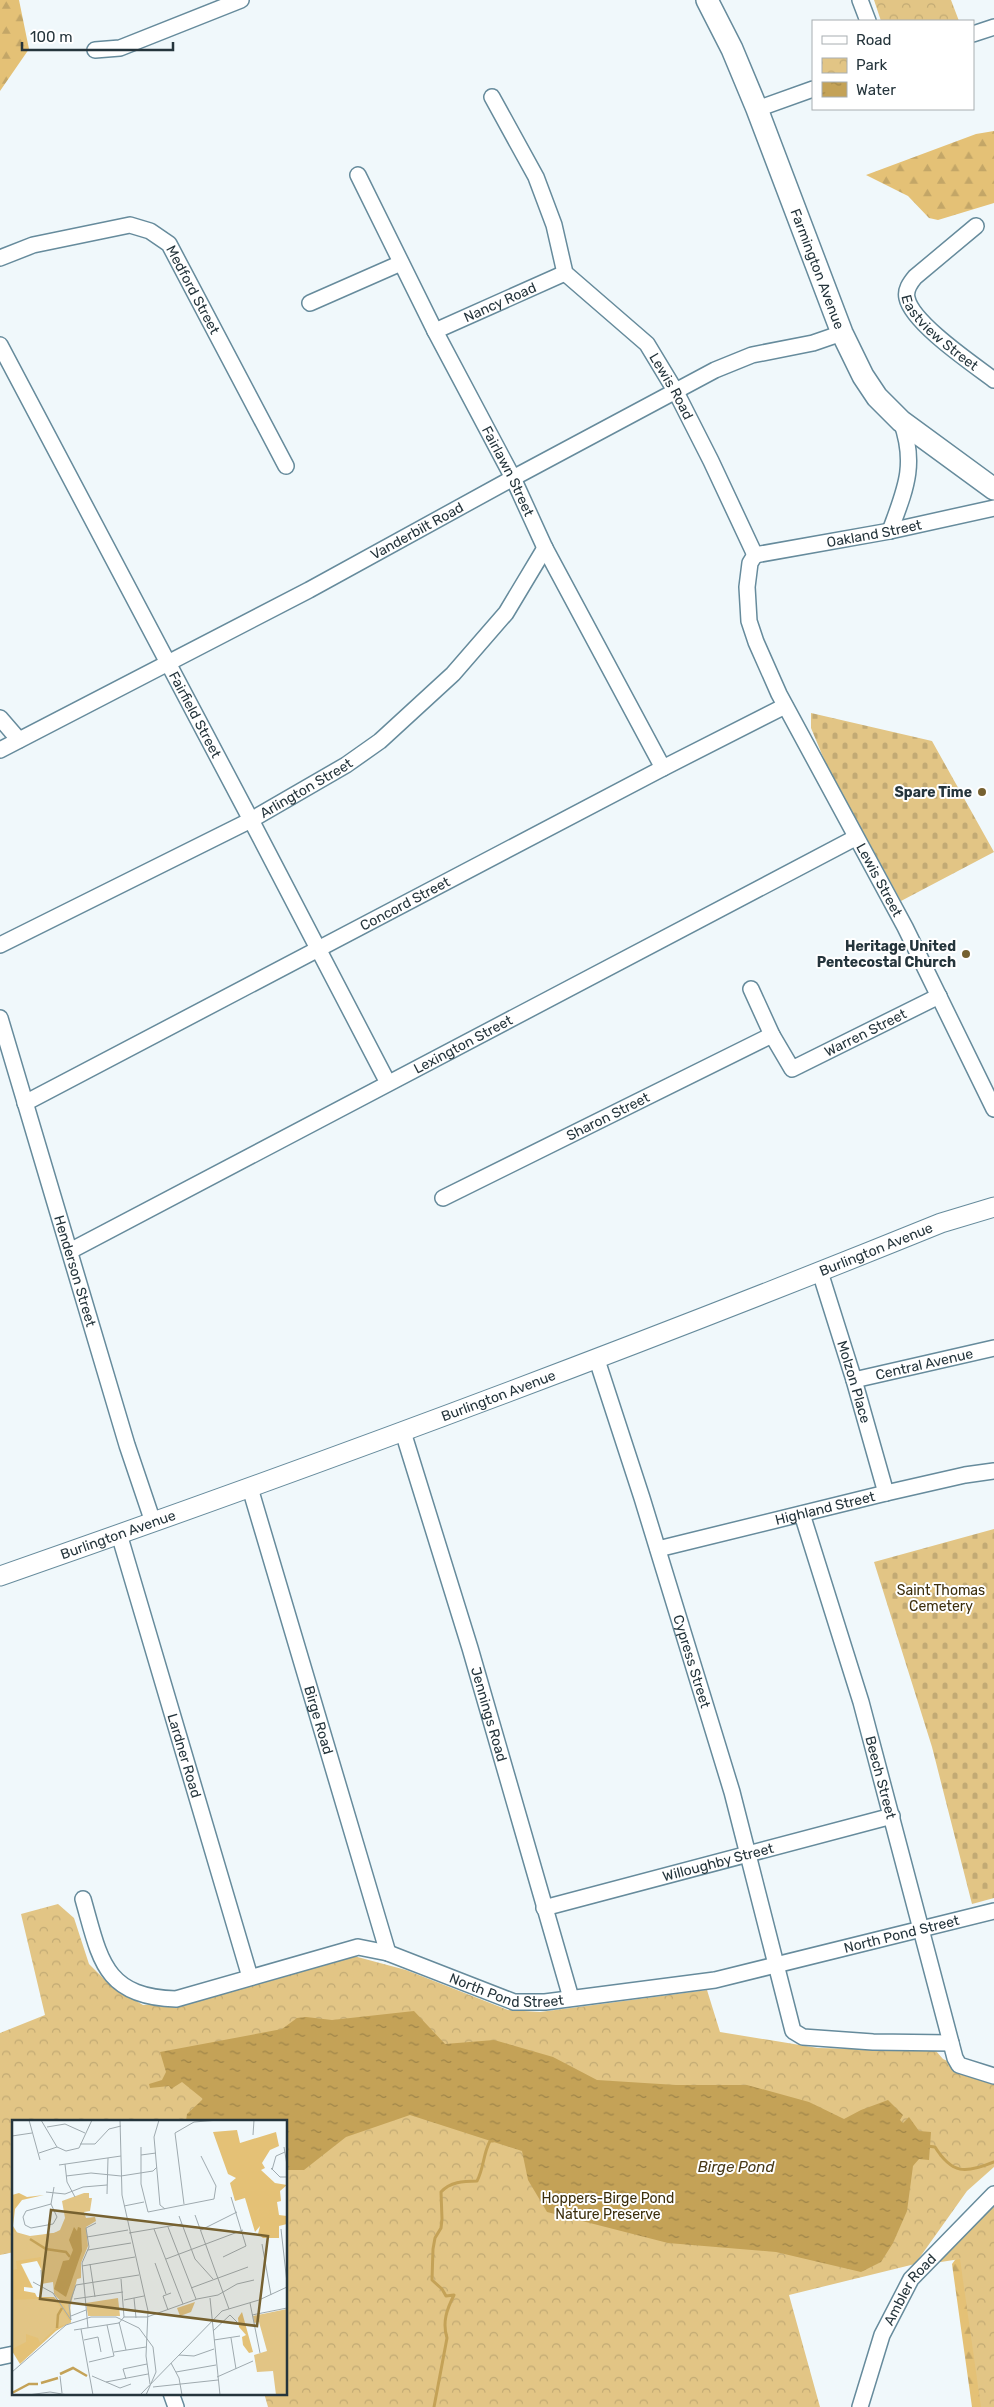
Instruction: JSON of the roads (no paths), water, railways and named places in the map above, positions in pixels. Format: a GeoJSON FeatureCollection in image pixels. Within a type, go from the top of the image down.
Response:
{"type":"FeatureCollection","features":[{"type":"Feature","properties":{"kind":"highway","name":"Farmington Avenue"},"geometry":{"type":"LineString","coordinates":[[707,0],[732,49],[757,109],[842,333],[863,376],[876,397],[901,421],[994,489]]}},
{"type":"Feature","properties":{"kind":"main road","name":"Burlington Avenue"},"geometry":{"type":"LineString","coordinates":[[0,1576],[250,1488],[597,1360],[941,1223],[994,1207]]}},
{"type":"Feature","properties":{"kind":"street"},"geometry":{"type":"LineString","coordinates":[[96,50],[120,48],[241,0]]}},
{"type":"Feature","properties":{"kind":"street"},"geometry":{"type":"LineString","coordinates":[[860,0],[868,20]]}},
{"type":"Feature","properties":{"kind":"street"},"geometry":{"type":"LineString","coordinates":[[974,34],[994,27]]}},
{"type":"Feature","properties":{"kind":"street"},"geometry":{"type":"LineString","coordinates":[[757,109],[812,89]]}},
{"type":"Feature","properties":{"kind":"street"},"geometry":{"type":"LineString","coordinates":[[492,98],[536,177],[554,225],[565,273]]}},
{"type":"Feature","properties":{"kind":"street","name":"Fairlawn Street"},"geometry":{"type":"LineString","coordinates":[[358,175],[435,331],[513,478],[545,548],[663,768]]}},
{"type":"Feature","properties":{"kind":"street","name":"Medford Street"},"geometry":{"type":"LineString","coordinates":[[0,258],[33,245],[130,224],[150,230],[169,244],[286,466]]}},
{"type":"Feature","properties":{"kind":"street","name":"Eastview Street"},"geometry":{"type":"LineString","coordinates":[[976,226],[915,277],[907,292],[912,311],[948,345],[994,380]]}},
{"type":"Feature","properties":{"kind":"street"},"geometry":{"type":"LineString","coordinates":[[310,303],[402,263]]}},
{"type":"Feature","properties":{"kind":"street","name":"Nancy Road"},"geometry":{"type":"LineString","coordinates":[[435,331],[565,273]]}},
{"type":"Feature","properties":{"kind":"street","name":"Lewis Road"},"geometry":{"type":"LineString","coordinates":[[565,273],[647,344],[676,392],[755,555]]}},
{"type":"Feature","properties":{"kind":"street","name":"Vanderbilt Road"},"geometry":{"type":"LineString","coordinates":[[0,750],[309,590],[715,370],[752,355],[813,343],[842,333]]}},
{"type":"Feature","properties":{"kind":"street","name":"Fairfield Street"},"geometry":{"type":"LineString","coordinates":[[0,345],[252,820],[388,1083]]}},
{"type":"Feature","properties":{"kind":"street"},"geometry":{"type":"LineString","coordinates":[[890,531],[906,488],[910,466],[908,438],[901,421]]}},
{"type":"Feature","properties":{"kind":"street","name":"Oakland Street"},"geometry":{"type":"LineString","coordinates":[[755,555],[890,531],[994,508]]}},
{"type":"Feature","properties":{"kind":"street","name":"Arlington Street"},"geometry":{"type":"LineString","coordinates":[[0,945],[252,820],[346,765],[380,741],[454,674],[506,612],[545,548]]}},
{"type":"Feature","properties":{"kind":"street"},"geometry":{"type":"LineString","coordinates":[[755,555],[750,563],[747,587],[749,621],[756,642],[785,706]]}},
{"type":"Feature","properties":{"kind":"street","name":"Concord Street"},"geometry":{"type":"LineString","coordinates":[[25,1103],[663,768],[785,706]]}},
{"type":"Feature","properties":{"kind":"street","name":"Lewis Street"},"geometry":{"type":"LineString","coordinates":[[785,706],[905,927],[994,1109]]}},
{"type":"Feature","properties":{"kind":"street"},"geometry":{"type":"LineString","coordinates":[[0,718],[19,740]]}},
{"type":"Feature","properties":{"kind":"street","name":"Lexington Street"},"geometry":{"type":"LineString","coordinates":[[70,1251],[855,838]]}},
{"type":"Feature","properties":{"kind":"street"},"geometry":{"type":"LineString","coordinates":[[751,989],[772,1035]]}},
{"type":"Feature","properties":{"kind":"street","name":"Warren Street"},"geometry":{"type":"LineString","coordinates":[[772,1035],[792,1069],[939,996]]}},
{"type":"Feature","properties":{"kind":"street","name":"Henderson Street"},"geometry":{"type":"LineString","coordinates":[[0,1018],[127,1446],[153,1522]]}},
{"type":"Feature","properties":{"kind":"street","name":"Sharon Street"},"geometry":{"type":"LineString","coordinates":[[443,1198],[772,1035]]}},
{"type":"Feature","properties":{"kind":"street","name":"Molzon Place"},"geometry":{"type":"LineString","coordinates":[[820,1272],[854,1380],[886,1493]]}},
{"type":"Feature","properties":{"kind":"street","name":"Central Avenue"},"geometry":{"type":"LineString","coordinates":[[854,1380],[994,1348]]}},
{"type":"Feature","properties":{"kind":"street","name":"Cypress Street"},"geometry":{"type":"LineString","coordinates":[[597,1360],[658,1549],[732,1792],[793,2031],[803,2038],[873,2042],[951,2043]]}},
{"type":"Feature","properties":{"kind":"street","name":"Jennings Road"},"geometry":{"type":"LineString","coordinates":[[403,1432],[470,1648],[571,1998]]}},
{"type":"Feature","properties":{"kind":"street","name":"Highland Street"},"geometry":{"type":"LineString","coordinates":[[658,1549],[886,1493],[965,1475],[994,1471]]}},
{"type":"Feature","properties":{"kind":"street","name":"Birge Road"},"geometry":{"type":"LineString","coordinates":[[250,1488],[388,1953]]}},
{"type":"Feature","properties":{"kind":"street","name":"Beech Street"},"geometry":{"type":"LineString","coordinates":[[802,1514],[861,1702],[951,2043],[959,2065],[994,2076]]}},
{"type":"Feature","properties":{"kind":"street","name":"Lardner Road"},"geometry":{"type":"LineString","coordinates":[[119,1534],[250,1977]]}},
{"type":"Feature","properties":{"kind":"street","name":"Willoughby Street"},"geometry":{"type":"LineString","coordinates":[[544,1908],[892,1816]]}},
{"type":"Feature","properties":{"kind":"street","name":"North Pond Street"},"geometry":{"type":"LineString","coordinates":[[83,1899],[99,1952],[109,1974],[130,1991],[155,1998],[179,1999],[358,1947],[388,1953],[514,2002],[545,2002],[715,1980],[994,1911]]}},
{"type":"Feature","properties":{"kind":"street","name":"Ambler Road"},"geometry":{"type":"LineString","coordinates":[[858,2405],[882,2335],[911,2279],[994,2194]]}},
{"type":"Feature","properties":{"kind":"street"},"geometry":{"type":"LineString","coordinates":[[171,2394],[176,2407]]}},
{"type":"Feature","properties":{"kind":"water","name":"Birge Pond"},"geometry":{"type":"Polygon","coordinates":[[[414,2011],[445,2044],[494,2040],[553,2057],[597,2080],[676,2085],[747,2085],[809,2102],[844,2119],[861,2110],[888,2100],[903,2115],[900,2120],[903,2123],[909,2117],[919,2131],[931,2132],[929,2160],[919,2159],[913,2166],[907,2211],[893,2243],[881,2262],[861,2272],[776,2252],[668,2243],[547,2212],[528,2180],[522,2151],[410,2115],[346,2137],[304,2170],[288,2170],[288,2120],[186,2120],[187,2114],[203,2099],[182,2082],[171,2089],[169,2086],[150,2088],[149,2084],[162,2080],[166,2072],[160,2052],[282,2029],[297,2018],[306,2017],[332,2020],[414,2011]]]}},
{"type":"Feature","properties":{"kind":"waterway"},"geometry":{"type":"LineString","coordinates":[[434,2407],[447,2338],[446,2316],[454,2295],[446,2296],[442,2289],[432,2280],[433,2249],[435,2238],[441,2228],[442,2219],[441,2192],[448,2186],[457,2183],[477,2181],[488,2146],[490,2141],[493,2141]]}},
{"type":"Feature","properties":{"kind":"waterway"},"geometry":{"type":"LineString","coordinates":[[927,2146],[935,2147],[947,2162],[953,2167],[960,2169],[975,2169],[994,2162]]}},
{"type":"Feature","properties":{"kind":"place","name":"Spare Time"},"geometry":{"type":"Point","coordinates":[982,792]}},
{"type":"Feature","properties":{"kind":"place","name":"Heritage United Pentecostal Church"},"geometry":{"type":"Point","coordinates":[966,954]}},
{"type":"Feature","properties":{"kind":"park label","name":"Saint Thomas Cemetery"},"geometry":{"type":"Point","coordinates":[941,1598]}},
{"type":"Feature","properties":{"kind":"park label","name":"Hoppers-Birge Pond Nature Preserve"},"geometry":{"type":"Point","coordinates":[608,2206]}}]}
